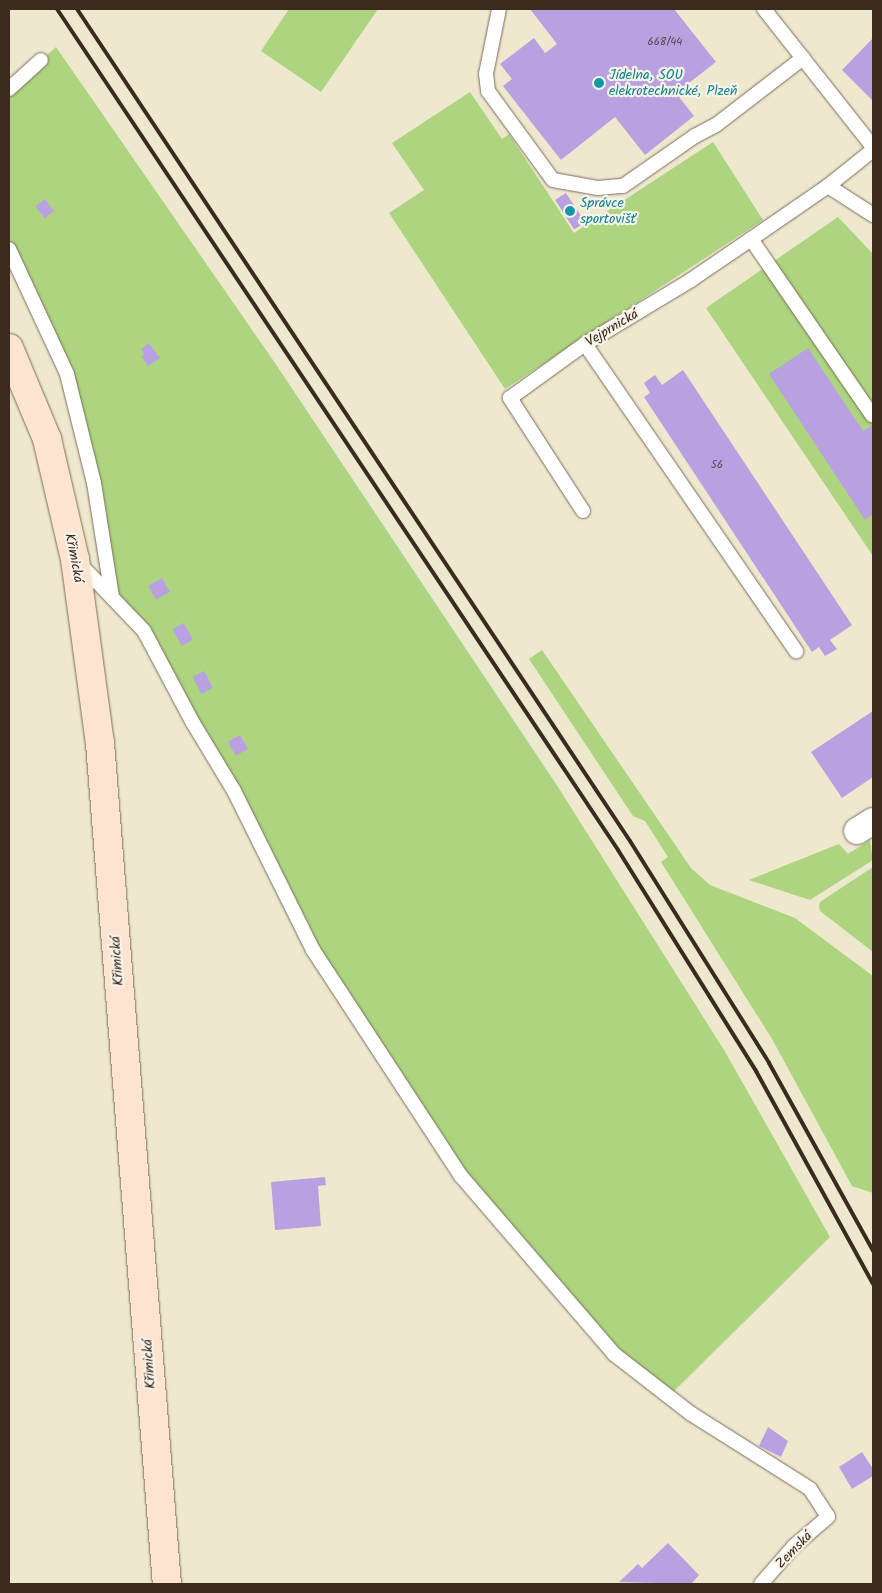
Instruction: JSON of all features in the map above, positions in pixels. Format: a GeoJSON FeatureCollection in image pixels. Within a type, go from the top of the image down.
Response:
{"type":"FeatureCollection","features":[{"type":"Feature","properties":{"kind":"main road","name":"Křimická"},"geometry":{"type":"LineString","coordinates":[[9,348],[47,438],[75,559],[100,743],[167,1584]]}},
{"type":"Feature","properties":{"kind":"lane"},"geometry":{"type":"LineString","coordinates":[[499,9],[486,74],[488,91],[500,111],[553,180],[598,188],[623,186],[695,136],[716,125],[803,58]]}},
{"type":"Feature","properties":{"kind":"lane"},"geometry":{"type":"LineString","coordinates":[[764,9],[873,148]]}},
{"type":"Feature","properties":{"kind":"lane"},"geometry":{"type":"LineString","coordinates":[[13,81],[41,60]]}},
{"type":"Feature","properties":{"kind":"lane","name":"Vejprnická"},"geometry":{"type":"LineString","coordinates":[[583,511],[510,398],[585,344],[691,280],[828,186],[873,148]]}},
{"type":"Feature","properties":{"kind":"lane"},"geometry":{"type":"LineString","coordinates":[[828,186],[873,215]]}},
{"type":"Feature","properties":{"kind":"lane"},"geometry":{"type":"LineString","coordinates":[[751,239],[872,415]]}},
{"type":"Feature","properties":{"kind":"lane"},"geometry":{"type":"LineString","coordinates":[[9,249],[67,374],[94,483],[112,597]]}},
{"type":"Feature","properties":{"kind":"lane"},"geometry":{"type":"LineString","coordinates":[[585,344],[796,651]]}},
{"type":"Feature","properties":{"kind":"lane"},"geometry":{"type":"LineString","coordinates":[[75,559],[112,597]]}},
{"type":"Feature","properties":{"kind":"lane","name":"Zemská"},"geometry":{"type":"LineString","coordinates":[[112,597],[144,631],[193,723],[234,791],[313,950],[461,1176],[614,1354],[690,1414],[810,1490],[828,1517],[794,1546],[761,1584]]}},
{"type":"Feature","properties":{"kind":"green space"},"geometry":{"type":"Polygon","coordinates":[[[289,9],[378,9],[321,92],[261,51],[289,9]]]}},
{"type":"Feature","properties":{"kind":"green space"},"geometry":{"type":"Polygon","coordinates":[[[56,47],[275,363],[558,787],[724,1050],[830,1237],[669,1396],[614,1354],[461,1176],[369,1039],[144,631],[112,597],[67,374],[9,249],[9,89],[56,47]]]}},
{"type":"Feature","properties":{"kind":"green space"},"geometry":{"type":"Polygon","coordinates":[[[470,92],[502,139],[509,134],[574,233],[713,142],[763,220],[505,389],[389,213],[424,190],[392,143],[470,92]]]}},
{"type":"Feature","properties":{"kind":"green space"},"geometry":{"type":"Polygon","coordinates":[[[838,217],[873,254],[873,556],[706,308],[838,217]]]}},
{"type":"Feature","properties":{"kind":"green space"},"geometry":{"type":"Polygon","coordinates":[[[542,650],[691,868],[710,885],[795,918],[873,976],[873,1193],[852,1186],[772,1039],[661,862],[668,857],[645,821],[633,816],[529,659],[542,650]]]}},
{"type":"Feature","properties":{"kind":"green space"},"geometry":{"type":"Polygon","coordinates":[[[870,840],[873,860],[810,900],[749,880],[839,844],[848,854],[870,840]]]}},
{"type":"Feature","properties":{"kind":"green space"},"geometry":{"type":"Polygon","coordinates":[[[873,867],[873,952],[820,911],[819,906],[820,902],[873,867]]]}},
{"type":"Feature","properties":{"kind":"building","name":"Jídelna, SOU elekrotechnické, Plzeň"},"geometry":{"type":"Polygon","coordinates":[[[530,9],[674,9],[716,62],[676,93],[694,116],[645,155],[615,117],[561,160],[503,86],[512,79],[500,64],[534,38],[545,53],[557,44],[530,9]]]}},
{"type":"Feature","properties":{"kind":"building"},"geometry":{"type":"Polygon","coordinates":[[[873,38],[873,101],[842,70],[873,38]]]}},
{"type":"Feature","properties":{"kind":"building","name":"Správce sportovišť"},"geometry":{"type":"Polygon","coordinates":[[[566,193],[585,222],[574,229],[555,200],[566,193]]]}},
{"type":"Feature","properties":{"kind":"building"},"geometry":{"type":"Polygon","coordinates":[[[45,199],[54,211],[44,218],[35,206],[45,199]]]}},
{"type":"Feature","properties":{"kind":"building"},"geometry":{"type":"Polygon","coordinates":[[[149,343],[160,358],[148,366],[141,356],[144,354],[141,349],[149,343]]]}},
{"type":"Feature","properties":{"kind":"building"},"geometry":{"type":"Polygon","coordinates":[[[808,348],[863,431],[873,425],[873,514],[865,520],[769,374],[808,348]]]}},
{"type":"Feature","properties":{"kind":"building"},"geometry":{"type":"Polygon","coordinates":[[[683,370],[852,625],[830,640],[837,649],[825,656],[819,647],[812,652],[644,397],[650,393],[644,383],[655,375],[662,385],[683,370]]]}},
{"type":"Feature","properties":{"kind":"building"},"geometry":{"type":"Polygon","coordinates":[[[162,578],[170,592],[156,600],[148,586],[162,578]]]}},
{"type":"Feature","properties":{"kind":"building"},"geometry":{"type":"Polygon","coordinates":[[[184,623],[193,640],[181,646],[173,629],[184,623]]]}},
{"type":"Feature","properties":{"kind":"building"},"geometry":{"type":"Polygon","coordinates":[[[204,671],[213,688],[201,694],[193,677],[204,671]]]}},
{"type":"Feature","properties":{"kind":"building"},"geometry":{"type":"Polygon","coordinates":[[[873,711],[873,777],[842,798],[811,752],[873,711]]]}},
{"type":"Feature","properties":{"kind":"building"},"geometry":{"type":"Polygon","coordinates":[[[240,735],[248,749],[236,756],[228,742],[240,735]]]}},
{"type":"Feature","properties":{"kind":"building"},"geometry":{"type":"Polygon","coordinates":[[[325,1177],[326,1185],[318,1186],[321,1226],[275,1230],[271,1182],[325,1177]]]}},
{"type":"Feature","properties":{"kind":"building"},"geometry":{"type":"Polygon","coordinates":[[[768,1427],[788,1441],[781,1457],[759,1446],[768,1427]]]}},
{"type":"Feature","properties":{"kind":"building"},"geometry":{"type":"Polygon","coordinates":[[[862,1452],[873,1469],[873,1476],[852,1489],[839,1467],[862,1452]]]}},
{"type":"Feature","properties":{"kind":"building"},"geometry":{"type":"Polygon","coordinates":[[[668,1543],[699,1575],[691,1584],[619,1582],[638,1564],[642,1568],[668,1543]]]}},
{"type":"Feature","properties":{"kind":"railway"},"geometry":{"type":"LineString","coordinates":[[57,9],[618,850],[756,1071],[873,1284]]}},
{"type":"Feature","properties":{"kind":"railway"},"geometry":{"type":"LineString","coordinates":[[77,9],[630,841],[769,1063],[873,1251]]}},
{"type":"Feature","properties":{"kind":"place","name":"Jídelna, SOU elekrotechnické, Plzeň"},"geometry":{"type":"Point","coordinates":[599,83]}},
{"type":"Feature","properties":{"kind":"place","name":"Správce sportovišť"},"geometry":{"type":"Point","coordinates":[570,211]}}]}
